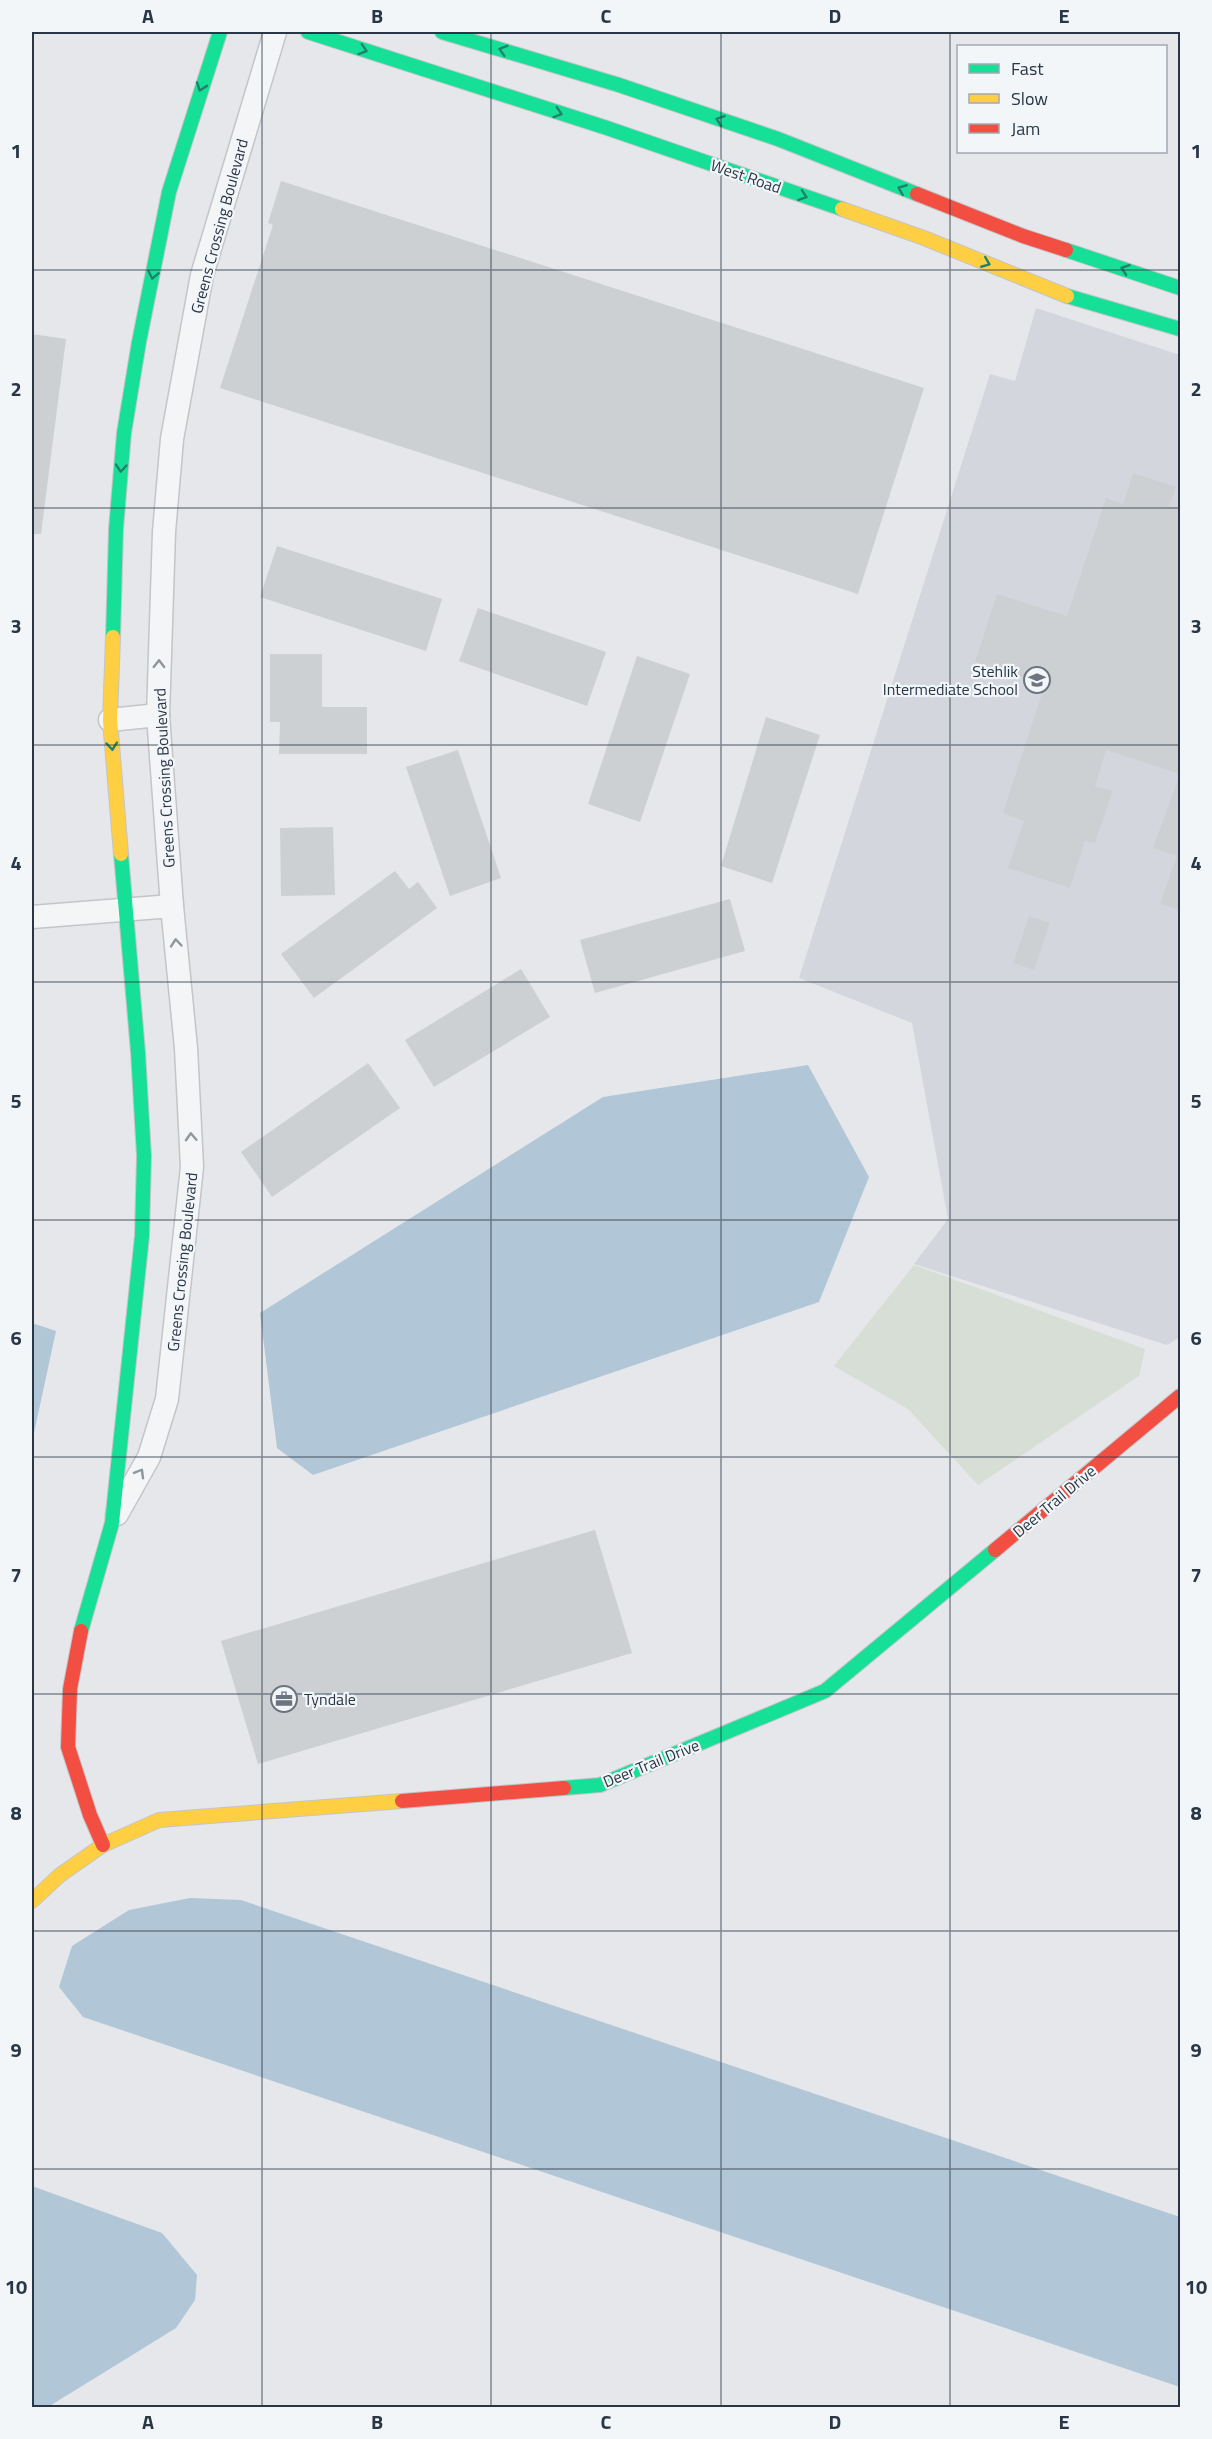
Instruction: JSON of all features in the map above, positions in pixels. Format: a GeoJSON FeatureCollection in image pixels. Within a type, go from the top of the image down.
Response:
{"type":"FeatureCollection","features":[{"type":"Feature","properties":{"kind":"street","name":"Greens Crossing Boulevard"},"geometry":{"type":"LineString","coordinates":[[103,1845],[90,1815],[68,1746],[69,1689],[81,1631],[112,1523],[142,1236],[144,1156],[138,1052],[110,720],[116,529],[128,410],[139,342],[170,192],[220,32]]}},
{"type":"Feature","properties":{"kind":"street","name":"Greens Crossing Boulevard"},"geometry":{"type":"LineString","coordinates":[[112,1523],[149,1457],[167,1399],[191,1178],[186,1048],[172,906],[158,715],[164,532],[172,440],[202,275],[275,32]]}},
{"type":"Feature","properties":{"kind":"street","name":"West Road"},"geometry":{"type":"LineString","coordinates":[[308,32],[609,123],[926,234],[1071,298],[1132,313],[1180,329]]}},
{"type":"Feature","properties":{"kind":"street"},"geometry":{"type":"LineString","coordinates":[[442,32],[618,91],[778,139],[937,208],[1180,288]]}},
{"type":"Feature","properties":{"kind":"street"},"geometry":{"type":"LineString","coordinates":[[110,720],[158,715]]}},
{"type":"Feature","properties":{"kind":"street"},"geometry":{"type":"LineString","coordinates":[[32,917],[172,906]]}},
{"type":"Feature","properties":{"kind":"street","name":"Deer Trail Drive"},"geometry":{"type":"LineString","coordinates":[[32,1901],[60,1875],[103,1845],[159,1820],[600,1785],[825,1691],[1180,1396]]}},
{"type":"Feature","properties":{"kind":"shaded area","name":"Stehlik Intermediate School"},"geometry":{"type":"Polygon","coordinates":[[[1036,308],[1180,355],[1180,1337],[1167,1345],[914,1264],[948,1219],[912,1023],[799,978],[990,374],[1015,381],[1036,308]]]}},
{"type":"Feature","properties":{"kind":"shaded area"},"geometry":{"type":"Polygon","coordinates":[[[914,1265],[1145,1349],[1139,1376],[978,1485],[908,1409],[834,1366],[914,1265]]]}},
{"type":"Feature","properties":{"kind":"water"},"geometry":{"type":"Polygon","coordinates":[[[808,1065],[869,1177],[819,1302],[313,1475],[277,1448],[260,1313],[603,1097],[808,1065]]]}},
{"type":"Feature","properties":{"kind":"water"},"geometry":{"type":"Polygon","coordinates":[[[32,1323],[56,1331],[32,1442],[32,1323]]]}},
{"type":"Feature","properties":{"kind":"water"},"geometry":{"type":"Polygon","coordinates":[[[190,1898],[241,1900],[1180,2217],[1180,2387],[83,2017],[59,1987],[72,1946],[129,1910],[190,1898]]]}},
{"type":"Feature","properties":{"kind":"water"},"geometry":{"type":"Polygon","coordinates":[[[32,2186],[162,2233],[197,2275],[195,2300],[176,2328],[48,2407],[32,2407],[32,2186]]]}},
{"type":"Feature","properties":{"kind":"building"},"geometry":{"type":"Polygon","coordinates":[[[281,181],[924,388],[858,594],[220,388],[273,225],[268,223],[281,181]]]}},
{"type":"Feature","properties":{"kind":"building"},"geometry":{"type":"Polygon","coordinates":[[[32,334],[66,339],[41,534],[32,534],[32,334]]]}},
{"type":"Feature","properties":{"kind":"building"},"geometry":{"type":"Polygon","coordinates":[[[1133,473],[1176,487],[1169,506],[1180,509],[1180,774],[1106,750],[1095,786],[1113,791],[1095,843],[1085,841],[1070,888],[1008,868],[1024,821],[1003,813],[1045,684],[975,662],[997,594],[1067,616],[1106,498],[1123,504],[1133,473]]]}},
{"type":"Feature","properties":{"kind":"building"},"geometry":{"type":"Polygon","coordinates":[[[277,546],[442,599],[426,651],[260,597],[277,546]]]}},
{"type":"Feature","properties":{"kind":"building"},"geometry":{"type":"Polygon","coordinates":[[[478,608],[606,652],[587,706],[459,661],[478,608]]]}},
{"type":"Feature","properties":{"kind":"building"},"geometry":{"type":"Polygon","coordinates":[[[270,654],[322,654],[322,707],[367,707],[367,754],[279,754],[280,722],[270,722],[270,654]]]}},
{"type":"Feature","properties":{"kind":"building"},"geometry":{"type":"Polygon","coordinates":[[[637,656],[690,674],[640,822],[588,804],[637,656]]]}},
{"type":"Feature","properties":{"kind":"building"},"geometry":{"type":"Polygon","coordinates":[[[766,717],[820,735],[772,883],[721,866],[766,717]]]}},
{"type":"Feature","properties":{"kind":"building"},"geometry":{"type":"Polygon","coordinates":[[[458,750],[501,878],[450,896],[406,767],[458,750]]]}},
{"type":"Feature","properties":{"kind":"building"},"geometry":{"type":"Polygon","coordinates":[[[1179,777],[1180,910],[1160,904],[1177,856],[1153,848],[1179,777]]]}},
{"type":"Feature","properties":{"kind":"building"},"geometry":{"type":"Polygon","coordinates":[[[333,827],[335,895],[281,896],[280,828],[333,827]]]}},
{"type":"Feature","properties":{"kind":"building"},"geometry":{"type":"Polygon","coordinates":[[[395,871],[409,889],[418,882],[437,908],[314,998],[281,954],[395,871]]]}},
{"type":"Feature","properties":{"kind":"building"},"geometry":{"type":"Polygon","coordinates":[[[730,899],[745,951],[595,993],[580,940],[730,899]]]}},
{"type":"Feature","properties":{"kind":"building"},"geometry":{"type":"Polygon","coordinates":[[[1029,916],[1050,923],[1034,970],[1013,963],[1029,916]]]}},
{"type":"Feature","properties":{"kind":"building"},"geometry":{"type":"Polygon","coordinates":[[[521,969],[550,1017],[434,1087],[405,1040],[521,969]]]}},
{"type":"Feature","properties":{"kind":"building"},"geometry":{"type":"Polygon","coordinates":[[[368,1063],[400,1108],[272,1197],[241,1152],[368,1063]]]}},
{"type":"Feature","properties":{"kind":"building"},"geometry":{"type":"Polygon","coordinates":[[[595,1530],[632,1653],[258,1764],[221,1641],[595,1530]]]}},
{"type":"Feature","properties":{"kind":"traffic: fast"},"geometry":{"type":"LineString","coordinates":[[113,637],[116,529],[124,433],[139,342],[169,192],[220,32]]}},
{"type":"Feature","properties":{"kind":"traffic: fast"},"geometry":{"type":"LineString","coordinates":[[308,32],[607,128],[842,209]]}},
{"type":"Feature","properties":{"kind":"traffic: fast"},"geometry":{"type":"LineString","coordinates":[[442,32],[619,85],[778,139],[917,194]]}},
{"type":"Feature","properties":{"kind":"traffic: fast"},"geometry":{"type":"LineString","coordinates":[[1066,250],[1180,288]]}},
{"type":"Feature","properties":{"kind":"traffic: fast"},"geometry":{"type":"LineString","coordinates":[[1067,296],[1180,329]]}},
{"type":"Feature","properties":{"kind":"traffic: fast"},"geometry":{"type":"LineString","coordinates":[[81,1631],[112,1523],[142,1236],[144,1156],[138,1052],[121,854]]}},
{"type":"Feature","properties":{"kind":"traffic: fast"},"geometry":{"type":"LineString","coordinates":[[564,1788],[600,1785],[825,1691],[995,1550]]}},
{"type":"Feature","properties":{"kind":"traffic: slow"},"geometry":{"type":"LineString","coordinates":[[842,209],[924,238],[1067,296]]}},
{"type":"Feature","properties":{"kind":"traffic: slow"},"geometry":{"type":"LineString","coordinates":[[113,637],[110,720],[121,854]]}},
{"type":"Feature","properties":{"kind":"traffic: slow"},"geometry":{"type":"LineString","coordinates":[[32,1901],[60,1875],[103,1845],[159,1820],[402,1801]]}},
{"type":"Feature","properties":{"kind":"traffic: jam"},"geometry":{"type":"LineString","coordinates":[[917,194],[1023,236],[1066,250]]}},
{"type":"Feature","properties":{"kind":"traffic: jam"},"geometry":{"type":"LineString","coordinates":[[995,1550],[1180,1396]]}},
{"type":"Feature","properties":{"kind":"traffic: jam"},"geometry":{"type":"LineString","coordinates":[[81,1631],[70,1689],[68,1747],[90,1815],[103,1845]]}},
{"type":"Feature","properties":{"kind":"traffic: jam"},"geometry":{"type":"LineString","coordinates":[[402,1801],[564,1788]]}},
{"type":"Feature","properties":{"kind":"place","name":"Stehlik Intermediate School"},"geometry":{"type":"Point","coordinates":[1037,680]}},
{"type":"Feature","properties":{"kind":"place","name":"Tyndale"},"geometry":{"type":"Point","coordinates":[284,1699]}}]}
